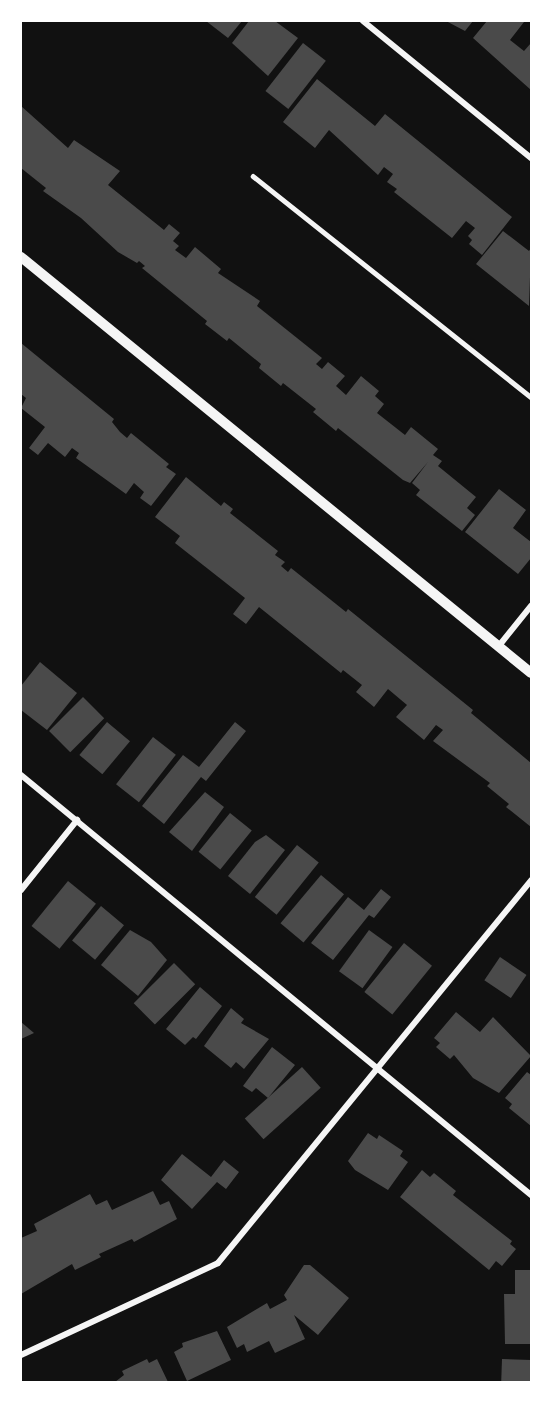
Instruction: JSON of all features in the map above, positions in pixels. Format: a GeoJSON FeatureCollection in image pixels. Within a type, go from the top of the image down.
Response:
{"type":"FeatureCollection","features":[{"type":"Feature","properties":{"kind":"street"},"geometry":{"type":"LineString","coordinates":[[363,21],[531,158]]}},
{"type":"Feature","properties":{"kind":"street"},"geometry":{"type":"LineString","coordinates":[[21,257],[531,673]]}},
{"type":"Feature","properties":{"kind":"street"},"geometry":{"type":"LineString","coordinates":[[498,647],[531,606]]}},
{"type":"Feature","properties":{"kind":"street"},"geometry":{"type":"LineString","coordinates":[[21,775],[379,1067],[531,1195]]}},
{"type":"Feature","properties":{"kind":"street"},"geometry":{"type":"LineString","coordinates":[[21,890],[77,820]]}},
{"type":"Feature","properties":{"kind":"street"},"geometry":{"type":"LineString","coordinates":[[21,1355],[218,1263],[531,880]]}},
{"type":"Feature","properties":{"kind":"lane"},"geometry":{"type":"LineString","coordinates":[[253,176],[531,398]]}},
{"type":"Feature","properties":{"kind":"building"},"geometry":{"type":"Polygon","coordinates":[[[206,21],[242,21],[228,38],[206,21]]]}},
{"type":"Feature","properties":{"kind":"building"},"geometry":{"type":"Polygon","coordinates":[[[249,21],[275,21],[298,38],[268,76],[232,43],[249,21]]]}},
{"type":"Feature","properties":{"kind":"building"},"geometry":{"type":"Polygon","coordinates":[[[446,21],[473,21],[465,31],[446,21]]]}},
{"type":"Feature","properties":{"kind":"building"},"geometry":{"type":"Polygon","coordinates":[[[487,21],[524,22],[510,40],[524,51],[531,43],[531,90],[473,38],[487,21]]]}},
{"type":"Feature","properties":{"kind":"building"},"geometry":{"type":"Polygon","coordinates":[[[303,43],[326,61],[288,109],[265,91],[303,43]]]}},
{"type":"Feature","properties":{"kind":"building"},"geometry":{"type":"Polygon","coordinates":[[[317,79],[375,126],[385,114],[512,217],[482,255],[469,244],[472,240],[468,236],[475,228],[466,221],[452,238],[394,192],[397,189],[387,182],[393,174],[384,167],[378,175],[329,130],[315,148],[283,122],[317,79]]]}},
{"type":"Feature","properties":{"kind":"building"},"geometry":{"type":"Polygon","coordinates":[[[21,106],[68,148],[74,140],[120,171],[108,185],[164,230],[169,224],[180,233],[173,241],[179,246],[175,250],[186,258],[195,247],[221,269],[218,273],[260,301],[257,306],[322,358],[316,364],[322,369],[328,362],[345,376],[336,386],[346,395],[361,376],[379,391],[375,396],[384,404],[377,413],[405,435],[411,427],[438,449],[433,455],[442,461],[438,466],[476,497],[467,508],[475,515],[462,531],[416,495],[420,490],[412,483],[428,462],[410,483],[403,480],[338,428],[336,431],[313,412],[316,409],[283,383],[281,386],[259,368],[261,364],[229,338],[227,341],[205,324],[207,321],[142,268],[145,266],[139,261],[137,263],[118,252],[81,218],[43,191],[46,188],[21,168],[21,106]]]}},
{"type":"Feature","properties":{"kind":"building"},"geometry":{"type":"Polygon","coordinates":[[[503,231],[529,251],[531,248],[529,306],[476,264],[503,231]]]}},
{"type":"Feature","properties":{"kind":"building"},"geometry":{"type":"Polygon","coordinates":[[[21,343],[114,419],[112,422],[127,438],[131,433],[169,464],[166,467],[176,474],[151,506],[140,498],[144,492],[134,483],[126,494],[76,458],[79,453],[72,448],[65,457],[48,443],[38,455],[29,448],[45,427],[21,408],[26,398],[21,394],[21,343]]]}},
{"type":"Feature","properties":{"kind":"building"},"geometry":{"type":"Polygon","coordinates":[[[186,477],[221,506],[224,502],[233,509],[230,513],[278,551],[275,555],[285,562],[281,566],[288,572],[291,568],[346,612],[348,609],[473,710],[471,713],[531,763],[531,827],[506,807],[509,804],[487,786],[490,783],[433,741],[443,730],[436,725],[424,740],[396,717],[407,705],[388,689],[374,707],[356,692],[362,685],[343,670],[341,673],[259,607],[246,624],[233,614],[245,598],[175,543],[180,536],[155,517],[186,477]]]}},
{"type":"Feature","properties":{"kind":"building"},"geometry":{"type":"Polygon","coordinates":[[[499,489],[526,510],[513,528],[531,542],[531,558],[518,574],[465,532],[499,489]]]}},
{"type":"Feature","properties":{"kind":"building"},"geometry":{"type":"Polygon","coordinates":[[[40,662],[77,693],[47,730],[21,710],[21,686],[40,662]]]}},
{"type":"Feature","properties":{"kind":"building"},"geometry":{"type":"Polygon","coordinates":[[[83,697],[104,718],[70,752],[49,731],[83,697]]]}},
{"type":"Feature","properties":{"kind":"building"},"geometry":{"type":"Polygon","coordinates":[[[107,722],[130,741],[102,774],[79,755],[107,722]]]}},
{"type":"Feature","properties":{"kind":"building"},"geometry":{"type":"Polygon","coordinates":[[[235,722],[246,731],[206,781],[201,777],[164,824],[142,806],[183,755],[199,767],[235,722]]]}},
{"type":"Feature","properties":{"kind":"building"},"geometry":{"type":"Polygon","coordinates":[[[153,737],[176,755],[139,802],[116,784],[153,737]]]}},
{"type":"Feature","properties":{"kind":"building"},"geometry":{"type":"Polygon","coordinates":[[[205,792],[224,807],[192,851],[169,832],[205,792]]]}},
{"type":"Feature","properties":{"kind":"building"},"geometry":{"type":"Polygon","coordinates":[[[230,813],[252,831],[220,869],[199,852],[230,813]]]}},
{"type":"Feature","properties":{"kind":"building"},"geometry":{"type":"Polygon","coordinates":[[[266,835],[285,850],[250,894],[228,876],[255,842],[266,835]]]}},
{"type":"Feature","properties":{"kind":"building"},"geometry":{"type":"Polygon","coordinates":[[[297,845],[319,863],[277,915],[255,897],[297,845]]]}},
{"type":"Feature","properties":{"kind":"building"},"geometry":{"type":"Polygon","coordinates":[[[321,875],[344,894],[303,943],[281,923],[321,875]]]}},
{"type":"Feature","properties":{"kind":"building"},"geometry":{"type":"Polygon","coordinates":[[[68,881],[96,904],[59,949],[31,926],[68,881]]]}},
{"type":"Feature","properties":{"kind":"building"},"geometry":{"type":"Polygon","coordinates":[[[381,889],[391,897],[374,918],[369,915],[333,960],[311,943],[348,897],[364,910],[381,889]]]}},
{"type":"Feature","properties":{"kind":"building"},"geometry":{"type":"Polygon","coordinates":[[[101,906],[124,925],[95,960],[72,940],[101,906]]]}},
{"type":"Feature","properties":{"kind":"building"},"geometry":{"type":"Polygon","coordinates":[[[130,930],[151,942],[167,960],[138,996],[101,965],[130,930]]]}},
{"type":"Feature","properties":{"kind":"building"},"geometry":{"type":"Polygon","coordinates":[[[369,930],[392,947],[362,988],[339,971],[369,930]]]}},
{"type":"Feature","properties":{"kind":"building"},"geometry":{"type":"Polygon","coordinates":[[[404,943],[432,966],[392,1015],[364,992],[404,943]]]}},
{"type":"Feature","properties":{"kind":"building"},"geometry":{"type":"Polygon","coordinates":[[[500,957],[527,975],[511,998],[484,980],[500,957]]]}},
{"type":"Feature","properties":{"kind":"building"},"geometry":{"type":"Polygon","coordinates":[[[174,963],[195,984],[155,1025],[134,1003],[174,963]]]}},
{"type":"Feature","properties":{"kind":"building"},"geometry":{"type":"Polygon","coordinates":[[[200,987],[222,1006],[196,1039],[193,1037],[185,1045],[166,1029],[200,987]]]}},
{"type":"Feature","properties":{"kind":"building"},"geometry":{"type":"Polygon","coordinates":[[[231,1008],[244,1019],[241,1023],[269,1039],[244,1069],[236,1062],[231,1068],[204,1046],[231,1008]]]}},
{"type":"Feature","properties":{"kind":"building"},"geometry":{"type":"Polygon","coordinates":[[[456,1012],[480,1032],[493,1017],[531,1056],[499,1093],[473,1078],[454,1055],[450,1059],[436,1047],[440,1043],[434,1038],[456,1012]]]}},
{"type":"Feature","properties":{"kind":"building"},"geometry":{"type":"Polygon","coordinates":[[[21,1022],[34,1033],[21,1039],[21,1022]]]}},
{"type":"Feature","properties":{"kind":"building"},"geometry":{"type":"Polygon","coordinates":[[[272,1047],[295,1065],[268,1098],[256,1088],[252,1092],[243,1086],[272,1047]]]}},
{"type":"Feature","properties":{"kind":"building"},"geometry":{"type":"Polygon","coordinates":[[[302,1067],[321,1088],[264,1139],[245,1119],[302,1067]]]}},
{"type":"Feature","properties":{"kind":"building"},"geometry":{"type":"Polygon","coordinates":[[[527,1072],[531,1075],[531,1126],[509,1108],[512,1104],[505,1098],[527,1072]]]}},
{"type":"Feature","properties":{"kind":"building"},"geometry":{"type":"Polygon","coordinates":[[[368,1133],[377,1139],[379,1135],[403,1151],[400,1156],[408,1162],[388,1190],[355,1170],[348,1161],[368,1133]]]}},
{"type":"Feature","properties":{"kind":"building"},"geometry":{"type":"Polygon","coordinates":[[[182,1154],[211,1177],[224,1160],[239,1172],[226,1189],[217,1182],[192,1209],[161,1180],[182,1154]]]}},
{"type":"Feature","properties":{"kind":"building"},"geometry":{"type":"Polygon","coordinates":[[[422,1170],[430,1177],[434,1173],[456,1191],[453,1195],[512,1241],[510,1244],[516,1249],[502,1266],[496,1261],[489,1270],[400,1197],[422,1170]]]}},
{"type":"Feature","properties":{"kind":"building"},"geometry":{"type":"Polygon","coordinates":[[[153,1191],[160,1205],[169,1201],[177,1219],[134,1242],[132,1239],[99,1254],[101,1257],[75,1270],[72,1264],[21,1294],[21,1238],[37,1231],[34,1224],[90,1194],[96,1205],[107,1200],[112,1210],[153,1191]]]}},
{"type":"Feature","properties":{"kind":"building"},"geometry":{"type":"Polygon","coordinates":[[[304,1265],[310,1265],[349,1298],[318,1335],[294,1315],[305,1339],[275,1353],[269,1341],[247,1352],[244,1344],[237,1348],[227,1327],[267,1303],[270,1309],[287,1300],[284,1295],[304,1265]]]}},
{"type":"Feature","properties":{"kind":"building"},"geometry":{"type":"Polygon","coordinates":[[[515,1270],[531,1270],[531,1344],[505,1344],[504,1294],[515,1294],[515,1270]]]}},
{"type":"Feature","properties":{"kind":"building"},"geometry":{"type":"Polygon","coordinates":[[[217,1331],[231,1360],[187,1381],[174,1352],[183,1347],[182,1343],[217,1331]]]}},
{"type":"Feature","properties":{"kind":"building"},"geometry":{"type":"Polygon","coordinates":[[[147,1359],[149,1363],[157,1359],[168,1382],[115,1382],[124,1375],[122,1371],[147,1359]]]}},
{"type":"Feature","properties":{"kind":"building"},"geometry":{"type":"Polygon","coordinates":[[[502,1359],[531,1360],[530,1382],[501,1382],[502,1359]]]}}]}
